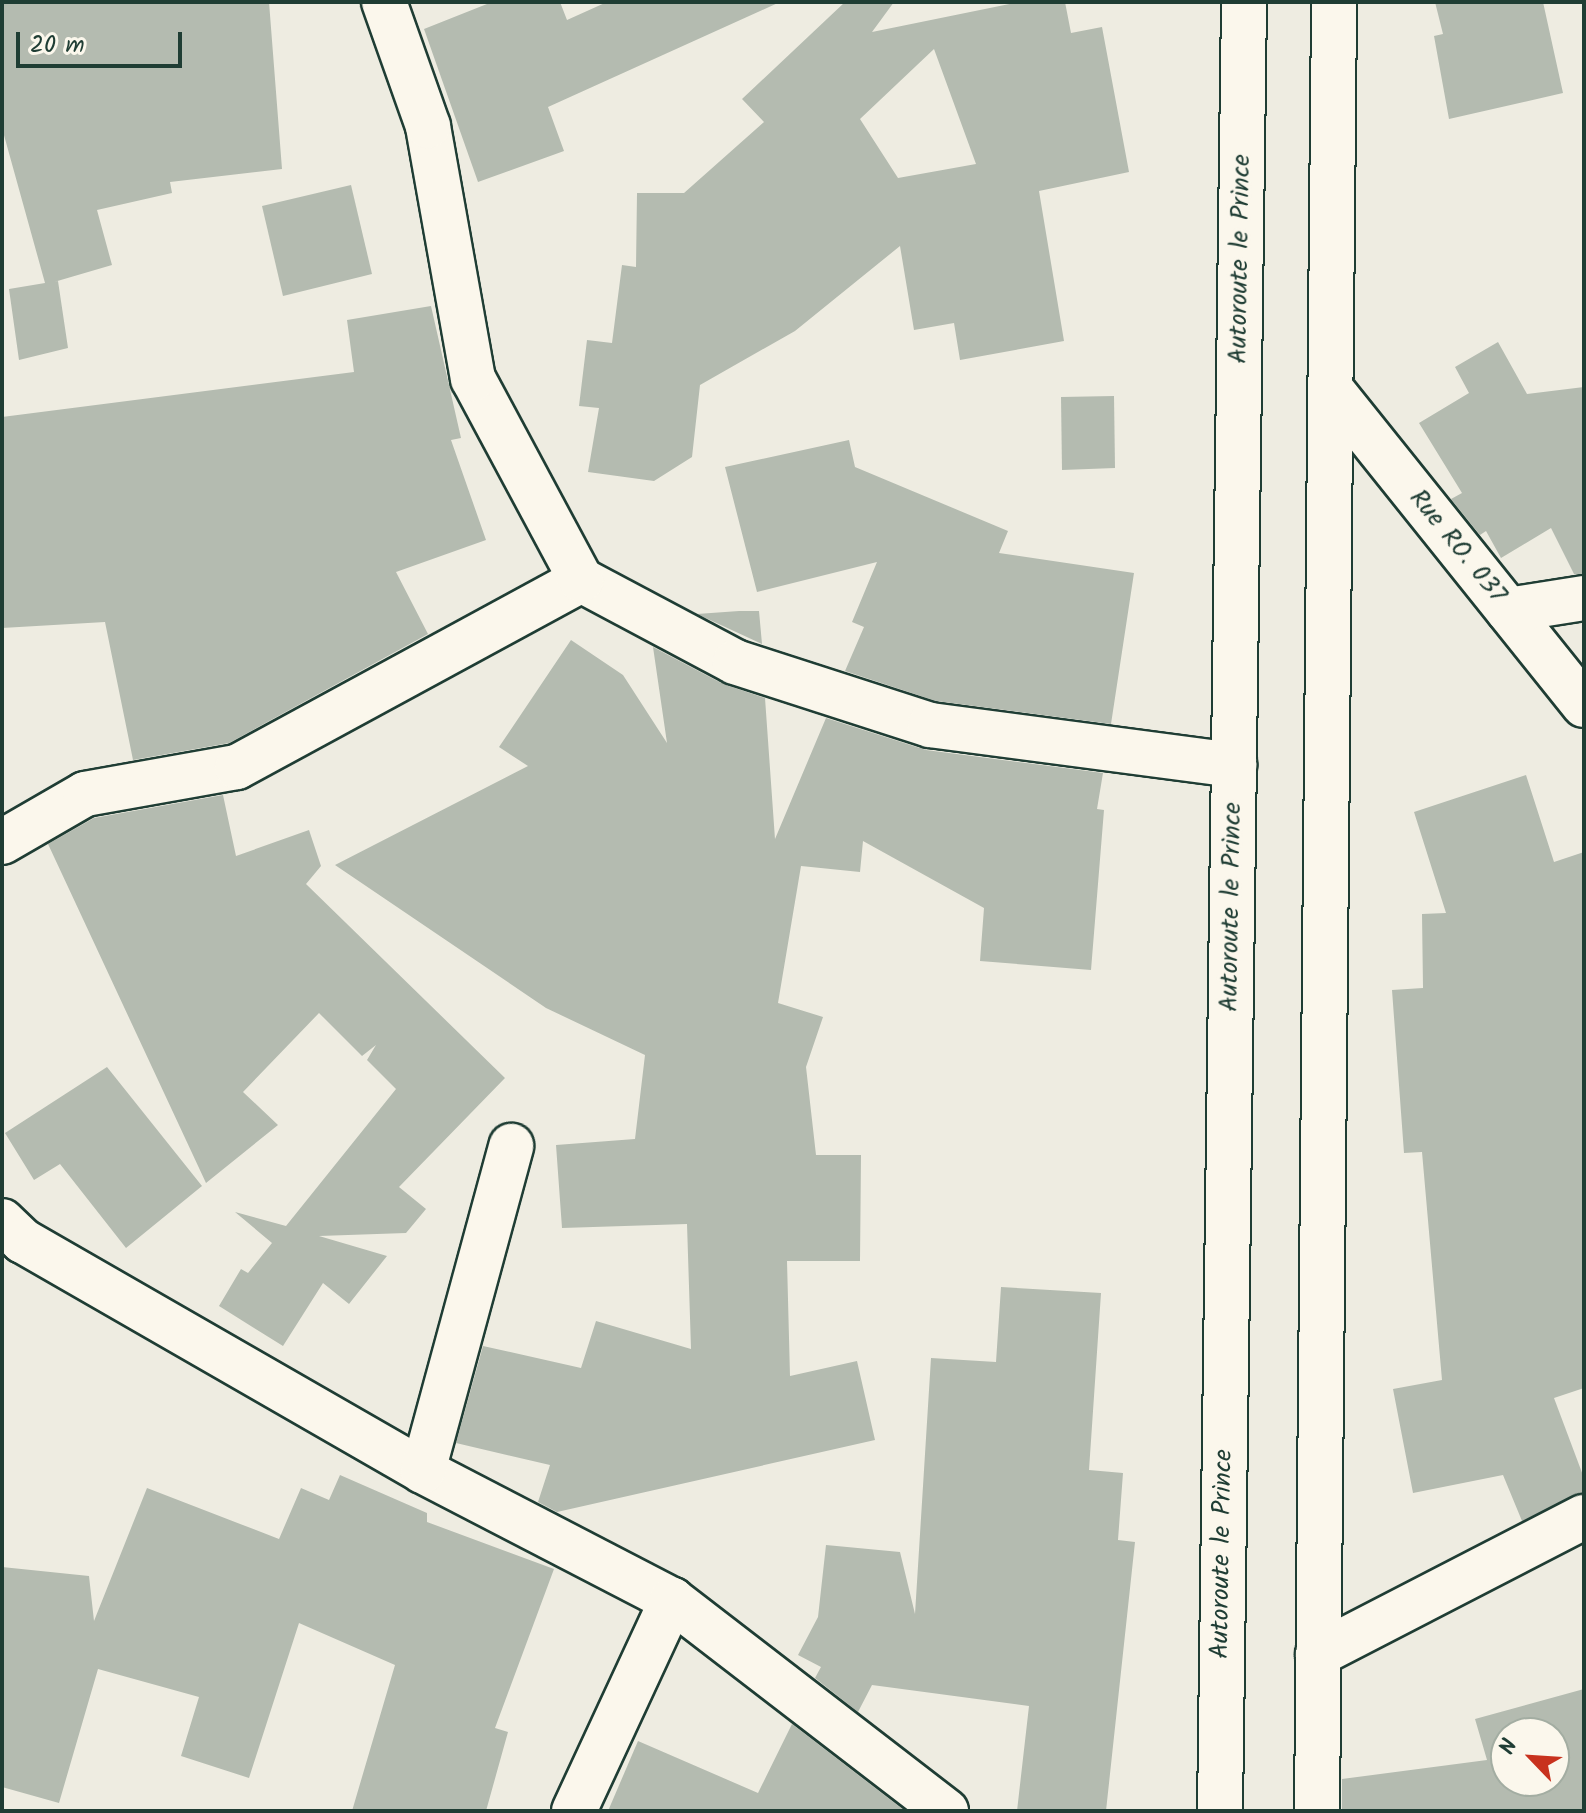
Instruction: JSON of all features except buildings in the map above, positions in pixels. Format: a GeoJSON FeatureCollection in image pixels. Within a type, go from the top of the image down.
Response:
{"type":"FeatureCollection","features":[{"type":"Feature","properties":{"kind":"street"},"geometry":{"type":"LineString","coordinates":[[384,2],[428,126],[473,379],[581,580],[735,662],[930,725],[1234,765]]}},
{"type":"Feature","properties":{"kind":"street","name":"Autoroute le Prince"},"geometry":{"type":"LineString","coordinates":[[1220,1811],[1244,2]]}},
{"type":"Feature","properties":{"kind":"street"},"geometry":{"type":"LineString","coordinates":[[1317,1811],[1334,2]]}},
{"type":"Feature","properties":{"kind":"street","name":"Rue RO. 037"},"geometry":{"type":"LineString","coordinates":[[1330,388],[1584,705]]}},
{"type":"Feature","properties":{"kind":"street"},"geometry":{"type":"LineString","coordinates":[[2,842],[85,794],[237,767],[581,580]]}},
{"type":"Feature","properties":{"kind":"street"},"geometry":{"type":"LineString","coordinates":[[1508,610],[1584,598]]}},
{"type":"Feature","properties":{"kind":"street"},"geometry":{"type":"LineString","coordinates":[[423,1471],[511,1146]]}},
{"type":"Feature","properties":{"kind":"street"},"geometry":{"type":"LineString","coordinates":[[2,1221],[23,1241],[423,1471],[672,1600],[946,1811]]}},
{"type":"Feature","properties":{"kind":"street"},"geometry":{"type":"LineString","coordinates":[[1318,1654],[1584,1517]]}},
{"type":"Feature","properties":{"kind":"street"},"geometry":{"type":"LineString","coordinates":[[574,1811],[672,1600]]}}]}
